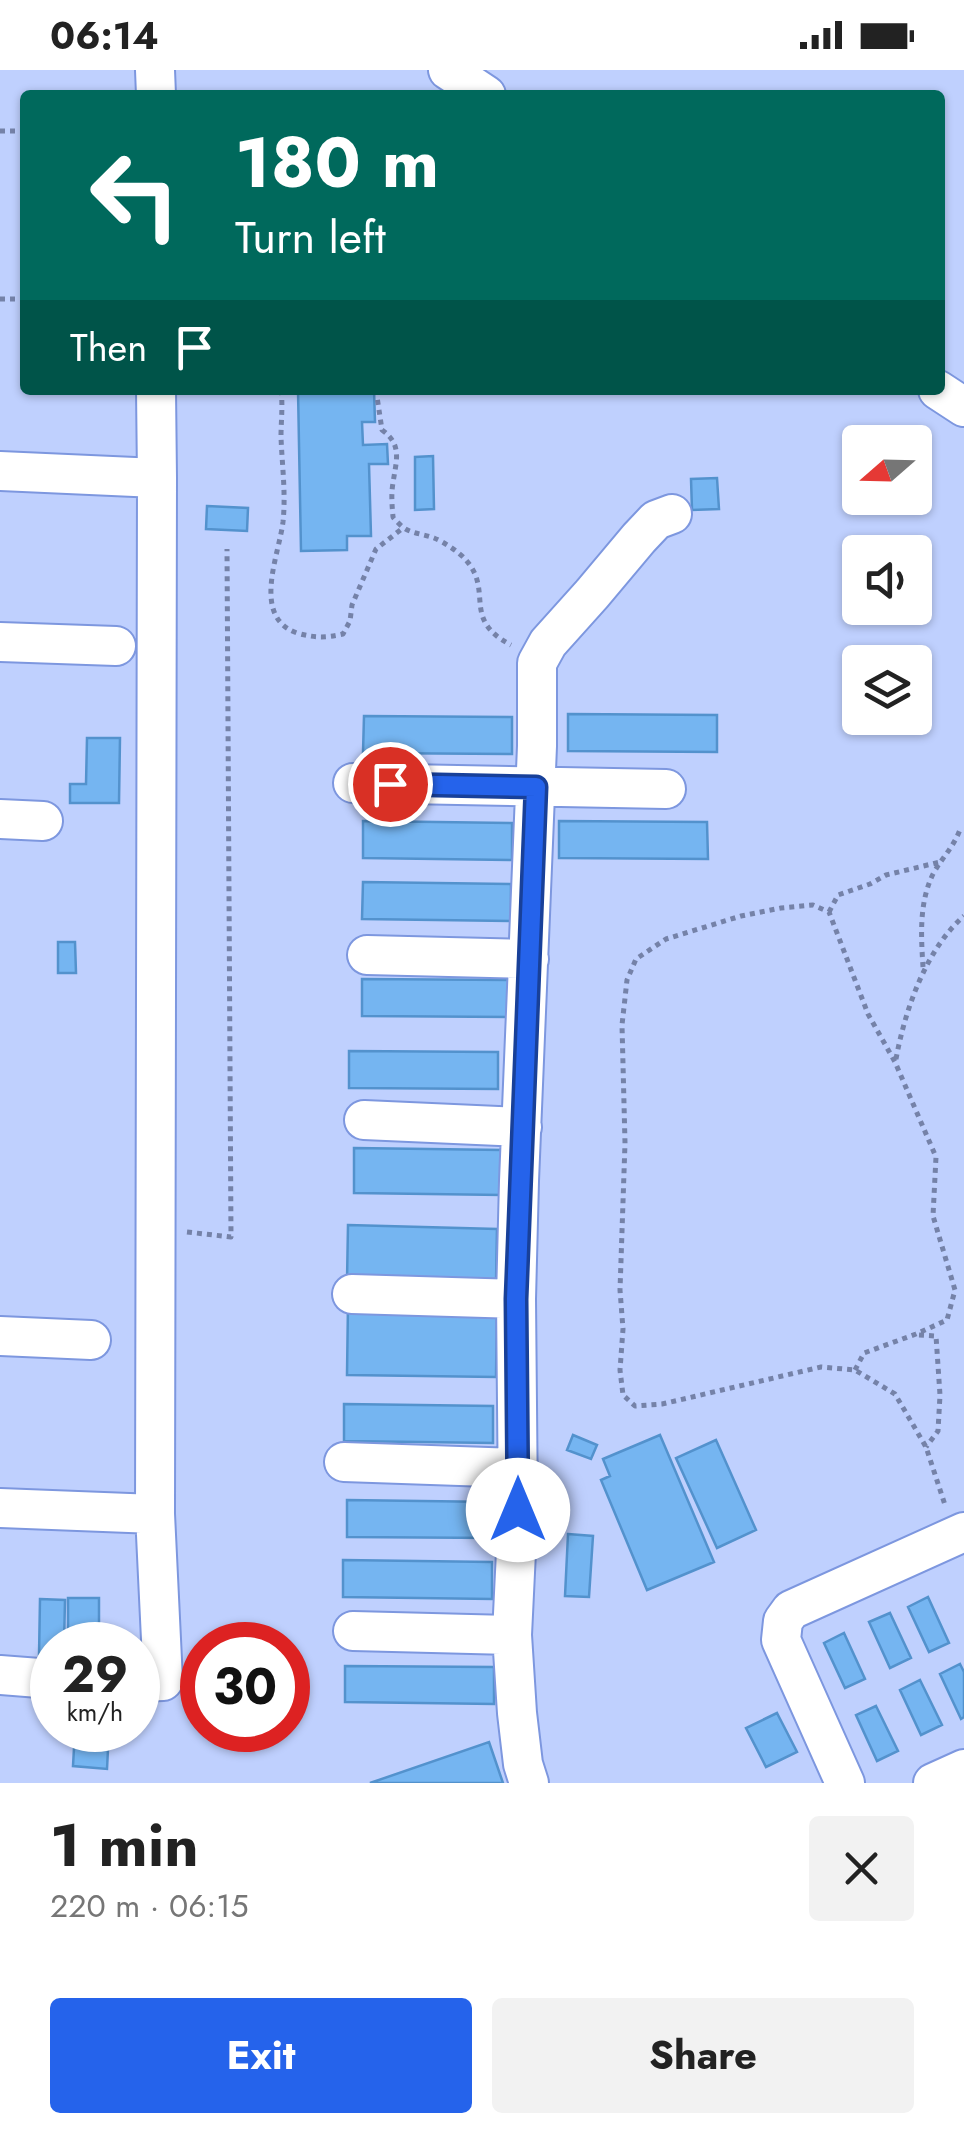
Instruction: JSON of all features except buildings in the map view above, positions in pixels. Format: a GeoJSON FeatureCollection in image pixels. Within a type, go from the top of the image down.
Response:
{"type":"FeatureCollection","features":[{"type":"Feature","properties":{"kind":"street"},"geometry":{"type":"LineString","coordinates":[[448,70],[478,90]]}},
{"type":"Feature","properties":{"kind":"street"},"geometry":{"type":"LineString","coordinates":[[156,395],[154,1230],[160,1622]]}},
{"type":"Feature","properties":{"kind":"street"},"geometry":{"type":"LineString","coordinates":[[0,470],[157,478]]}},
{"type":"Feature","properties":{"kind":"street"},"geometry":{"type":"LineString","coordinates":[[528,1783],[518,1730],[512,1634],[519,1468],[516,1299],[536,787],[537,663],[548,642],[639,538],[656,520],[672,514]]}},
{"type":"Feature","properties":{"kind":"street"},"geometry":{"type":"LineString","coordinates":[[0,642],[116,646]]}},
{"type":"Feature","properties":{"kind":"street"},"geometry":{"type":"LineString","coordinates":[[353,783],[666,789]]}},
{"type":"Feature","properties":{"kind":"street"},"geometry":{"type":"LineString","coordinates":[[0,820],[43,821]]}},
{"type":"Feature","properties":{"kind":"street"},"geometry":{"type":"LineString","coordinates":[[367,955],[528,959]]}},
{"type":"Feature","properties":{"kind":"street"},"geometry":{"type":"LineString","coordinates":[[364,1120],[522,1127]]}},
{"type":"Feature","properties":{"kind":"street"},"geometry":{"type":"LineString","coordinates":[[352,1294],[516,1299]]}},
{"type":"Feature","properties":{"kind":"street"},"geometry":{"type":"LineString","coordinates":[[0,1336],[92,1340]]}},
{"type":"Feature","properties":{"kind":"street"},"geometry":{"type":"LineString","coordinates":[[344,1462],[519,1468]]}},
{"type":"Feature","properties":{"kind":"street"},"geometry":{"type":"LineString","coordinates":[[0,1508],[156,1514]]}},
{"type":"Feature","properties":{"kind":"street"},"geometry":{"type":"LineString","coordinates":[[845,1783],[781,1640],[782,1621],[791,1610],[959,1535]]}},
{"type":"Feature","properties":{"kind":"street"},"geometry":{"type":"LineString","coordinates":[[160,1625],[160,1681]]}},
{"type":"Feature","properties":{"kind":"street"},"geometry":{"type":"LineString","coordinates":[[353,1632],[512,1634]]}},
{"type":"Feature","properties":{"kind":"street"},"geometry":{"type":"LineString","coordinates":[[0,1675],[30,1677]]}},
{"type":"Feature","properties":{"kind":"street"},"geometry":{"type":"LineString","coordinates":[[933,1783],[964,1769]]}},
{"type":"Feature","properties":{"kind":"path"},"geometry":{"type":"LineString","coordinates":[[281,395],[283,525],[275,549],[271,592],[275,615],[286,629],[314,638],[343,634],[376,549],[403,528]]}},
{"type":"Feature","properties":{"kind":"path"},"geometry":{"type":"LineString","coordinates":[[377,395],[382,430],[392,438],[398,453],[392,517],[403,528],[435,538],[466,559],[476,576],[483,620],[495,637],[526,650],[537,663]]}},
{"type":"Feature","properties":{"kind":"path"},"geometry":{"type":"LineString","coordinates":[[154,1230],[231,1236],[227,549]]}},
{"type":"Feature","properties":{"kind":"path"},"geometry":{"type":"LineString","coordinates":[[923,970],[923,900],[934,871],[955,844],[961,826]]}},
{"type":"Feature","properties":{"kind":"path"},"geometry":{"type":"LineString","coordinates":[[829,912],[838,895],[886,875],[942,861]]}},
{"type":"Feature","properties":{"kind":"path"},"geometry":{"type":"LineString","coordinates":[[855,1370],[864,1354],[946,1320],[955,1290],[933,1216],[936,1157],[895,1062],[868,1014],[829,912],[814,905],[781,908],[740,916],[666,940],[636,960],[627,980],[622,1025],[623,1395],[635,1406],[662,1404],[822,1366],[855,1370],[895,1394],[926,1447],[959,1535]]}},
{"type":"Feature","properties":{"kind":"path"},"geometry":{"type":"LineString","coordinates":[[895,1062],[923,970],[938,945],[964,916]]}},
{"type":"Feature","properties":{"kind":"path"},"geometry":{"type":"LineString","coordinates":[[916,1334],[936,1336],[938,1431],[926,1447]]}},
{"type":"Feature","properties":{"kind":"route"},"geometry":{"type":"LineString","coordinates":[[390,784],[536,787],[516,1299],[518,1510]]}}]}
